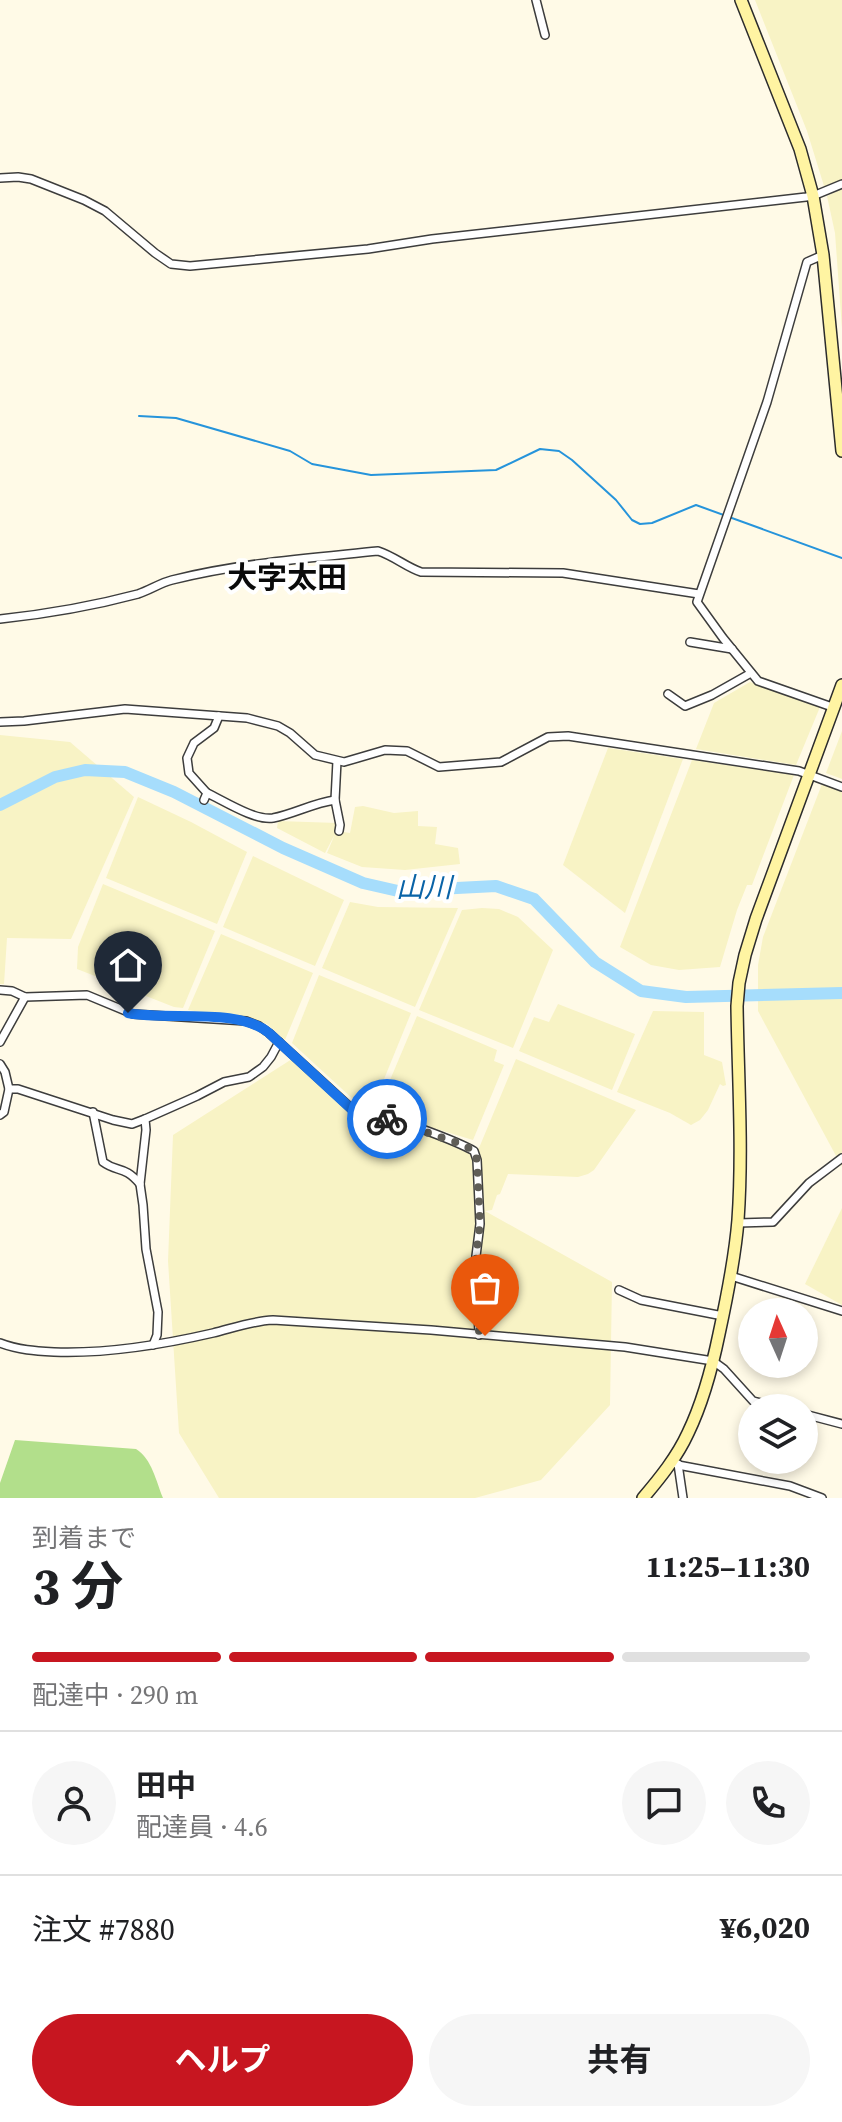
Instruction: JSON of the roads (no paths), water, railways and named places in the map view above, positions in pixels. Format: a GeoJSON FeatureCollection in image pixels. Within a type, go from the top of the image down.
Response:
{"type":"FeatureCollection","features":[{"type":"Feature","properties":{"kind":"street"},"geometry":{"type":"LineString","coordinates":[[536,0],[545,35]]}},
{"type":"Feature","properties":{"kind":"street"},"geometry":{"type":"LineString","coordinates":[[741,0],[800,149],[813,196],[823,255],[842,451]]}},
{"type":"Feature","properties":{"kind":"street"},"geometry":{"type":"LineString","coordinates":[[0,178],[31,179],[84,200],[105,211],[171,264],[190,266],[368,249],[813,196],[842,184]]}},
{"type":"Feature","properties":{"kind":"street"},"geometry":{"type":"LineString","coordinates":[[823,255],[807,262],[767,402],[697,602],[758,681],[835,708]]}},
{"type":"Feature","properties":{"kind":"street"},"geometry":{"type":"LineString","coordinates":[[0,619],[43,615],[104,603],[143,592],[168,580],[378,551],[421,572],[563,573],[699,594]]}},
{"type":"Feature","properties":{"kind":"street"},"geometry":{"type":"LineString","coordinates":[[690,642],[732,649]]}},
{"type":"Feature","properties":{"kind":"street"},"geometry":{"type":"LineString","coordinates":[[668,694],[685,706],[751,673]]}},
{"type":"Feature","properties":{"kind":"street"},"geometry":{"type":"LineString","coordinates":[[643,1498],[675,1463],[700,1404],[713,1361],[731,1276],[738,1223],[739,983],[756,919],[842,685]]}},
{"type":"Feature","properties":{"kind":"street"},"geometry":{"type":"LineString","coordinates":[[0,722],[125,709],[247,718],[278,726],[315,755],[337,761],[344,762],[385,750],[407,751],[439,767],[501,762],[548,737],[568,736],[799,771],[842,787]]}},
{"type":"Feature","properties":{"kind":"street"},"geometry":{"type":"LineString","coordinates":[[219,716],[214,728],[194,743],[187,758],[190,775],[206,796],[270,818],[335,800]]}},
{"type":"Feature","properties":{"kind":"street"},"geometry":{"type":"LineString","coordinates":[[337,761],[335,800],[339,831]]}},
{"type":"Feature","properties":{"kind":"street"},"geometry":{"type":"LineString","coordinates":[[0,990],[25,997],[87,995],[133,1014],[246,1021],[259,1026],[279,1042],[363,1119],[384,1118],[474,1151],[480,1224],[476,1256],[479,1335]]}},
{"type":"Feature","properties":{"kind":"street"},"geometry":{"type":"LineString","coordinates":[[0,1042],[25,997]]}},
{"type":"Feature","properties":{"kind":"street"},"geometry":{"type":"LineString","coordinates":[[9,1089],[18,1089],[132,1124],[224,1082],[249,1077],[263,1067],[279,1042]]}},
{"type":"Feature","properties":{"kind":"street"},"geometry":{"type":"LineString","coordinates":[[0,1064],[9,1089],[4,1112],[0,1115]]}},
{"type":"Feature","properties":{"kind":"street"},"geometry":{"type":"LineString","coordinates":[[93,1112],[103,1162],[131,1173],[140,1184]]}},
{"type":"Feature","properties":{"kind":"street"},"geometry":{"type":"LineString","coordinates":[[145,1119],[140,1184],[146,1249],[158,1312],[157,1335],[153,1345]]}},
{"type":"Feature","properties":{"kind":"street"},"geometry":{"type":"LineString","coordinates":[[738,1223],[773,1222],[809,1183],[842,1158]]}},
{"type":"Feature","properties":{"kind":"street"},"geometry":{"type":"LineString","coordinates":[[731,1276],[842,1311]]}},
{"type":"Feature","properties":{"kind":"street"},"geometry":{"type":"LineString","coordinates":[[619,1290],[641,1300],[723,1316]]}},
{"type":"Feature","properties":{"kind":"street"},"geometry":{"type":"LineString","coordinates":[[0,1343],[33,1351],[77,1353],[153,1345],[256,1321],[273,1320],[418,1329],[625,1347],[713,1361],[747,1394]]}},
{"type":"Feature","properties":{"kind":"street"},"geometry":{"type":"LineString","coordinates":[[818,1418],[842,1424]]}},
{"type":"Feature","properties":{"kind":"street"},"geometry":{"type":"LineString","coordinates":[[675,1463],[683,1498]]}},
{"type":"Feature","properties":{"kind":"street"},"geometry":{"type":"LineString","coordinates":[[675,1463],[790,1486],[822,1498]]}},
{"type":"Feature","properties":{"kind":"waterway"},"geometry":{"type":"LineString","coordinates":[[139,416],[176,418],[290,451],[312,464],[371,475],[496,470],[540,449],[559,451],[640,524],[652,523],[696,505],[842,558]]}},
{"type":"Feature","properties":{"kind":"waterway","name":"山川"},"geometry":{"type":"LineString","coordinates":[[0,805],[55,777],[85,770],[125,772],[174,792],[283,848],[363,883],[398,891],[496,886],[534,899],[595,962],[641,991],[686,997],[842,993]]}},
{"type":"Feature","properties":{"kind":"district","name":"大字太田"},"geometry":{"type":"Point","coordinates":[287,577]}}]}
